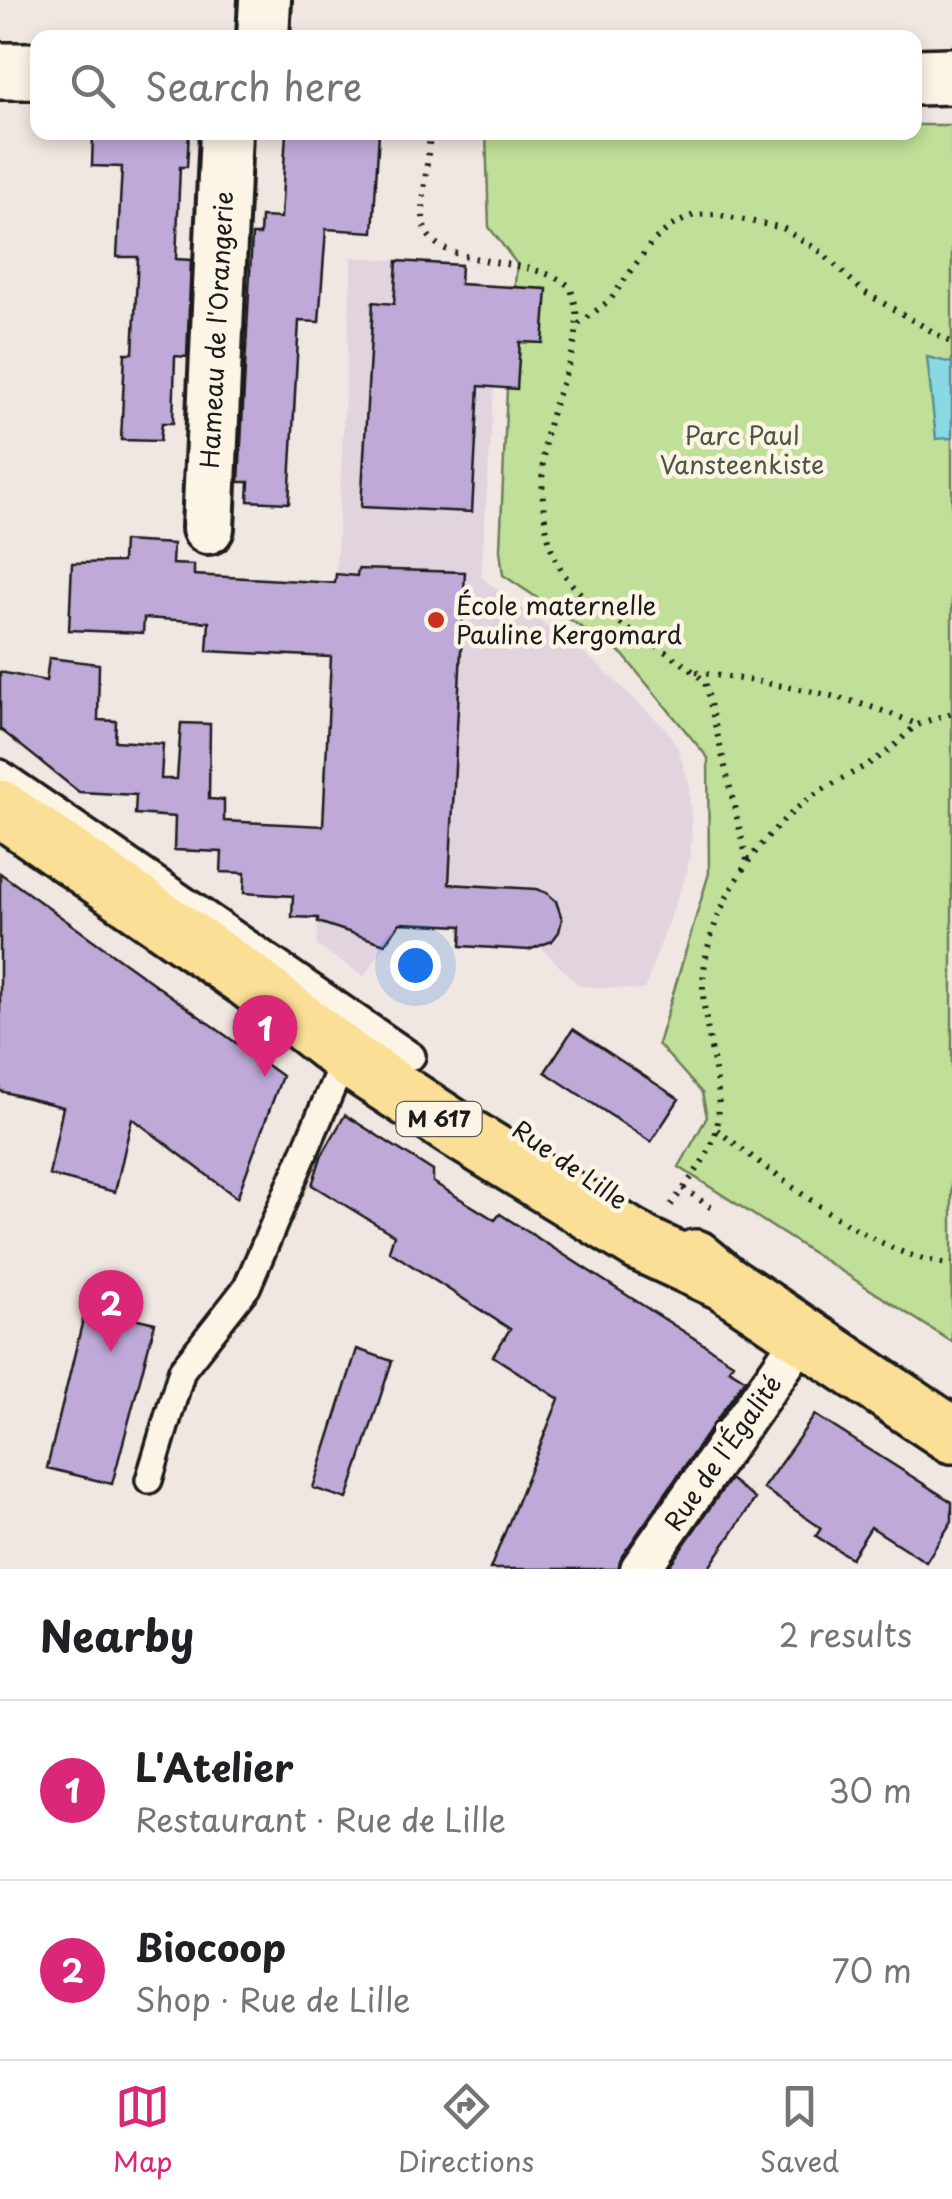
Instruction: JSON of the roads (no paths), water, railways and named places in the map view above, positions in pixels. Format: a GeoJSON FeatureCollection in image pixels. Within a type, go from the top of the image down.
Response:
{"type":"FeatureCollection","features":[{"type":"Feature","properties":{"kind":"main road"},"geometry":{"type":"LineString","coordinates":[[0,71],[30,71]]}},
{"type":"Feature","properties":{"kind":"main road"},"geometry":{"type":"LineString","coordinates":[[922,77],[952,76]]}},
{"type":"Feature","properties":{"kind":"main road","name":"Rue de Lille"},"geometry":{"type":"LineString","coordinates":[[0,808],[247,979],[346,1057],[585,1212],[724,1282]]}},
{"type":"Feature","properties":{"kind":"main road","name":"Rue de Lille"},"geometry":{"type":"LineString","coordinates":[[247,979],[412,1056],[656,1225],[724,1282],[952,1435]]}},
{"type":"Feature","properties":{"kind":"street"},"geometry":{"type":"LineString","coordinates":[[263,30],[265,0]]}},
{"type":"Feature","properties":{"kind":"street","name":"Hameau de l'Orangerie"},"geometry":{"type":"LineString","coordinates":[[208,528],[226,140]]}},
{"type":"Feature","properties":{"kind":"street","name":"Rue de l'Égalité"},"geometry":{"type":"LineString","coordinates":[[640,1569],[804,1335]]}},
{"type":"Feature","properties":{"kind":"lane"},"geometry":{"type":"LineString","coordinates":[[0,773],[412,1056]]}},
{"type":"Feature","properties":{"kind":"lane"},"geometry":{"type":"LineString","coordinates":[[148,1480],[182,1370],[246,1287],[346,1057]]}},
{"type":"Feature","properties":{"kind":"water"},"geometry":{"type":"Polygon","coordinates":[[[927,357],[952,363],[952,438],[936,439],[927,357]]]}},
{"type":"Feature","properties":{"kind":"place","name":"École maternelle Pauline Kergomard"},"geometry":{"type":"Point","coordinates":[436,620]}},
{"type":"Feature","properties":{"kind":"place","name":"L'Atelier"},"geometry":{"type":"Point","coordinates":[265,1077]}},
{"type":"Feature","properties":{"kind":"place","name":"Biocoop"},"geometry":{"type":"Point","coordinates":[111,1352]}},
{"type":"Feature","properties":{"kind":"park label","name":"Parc Paul Vansteenkiste"},"geometry":{"type":"Point","coordinates":[742,450]}}]}
